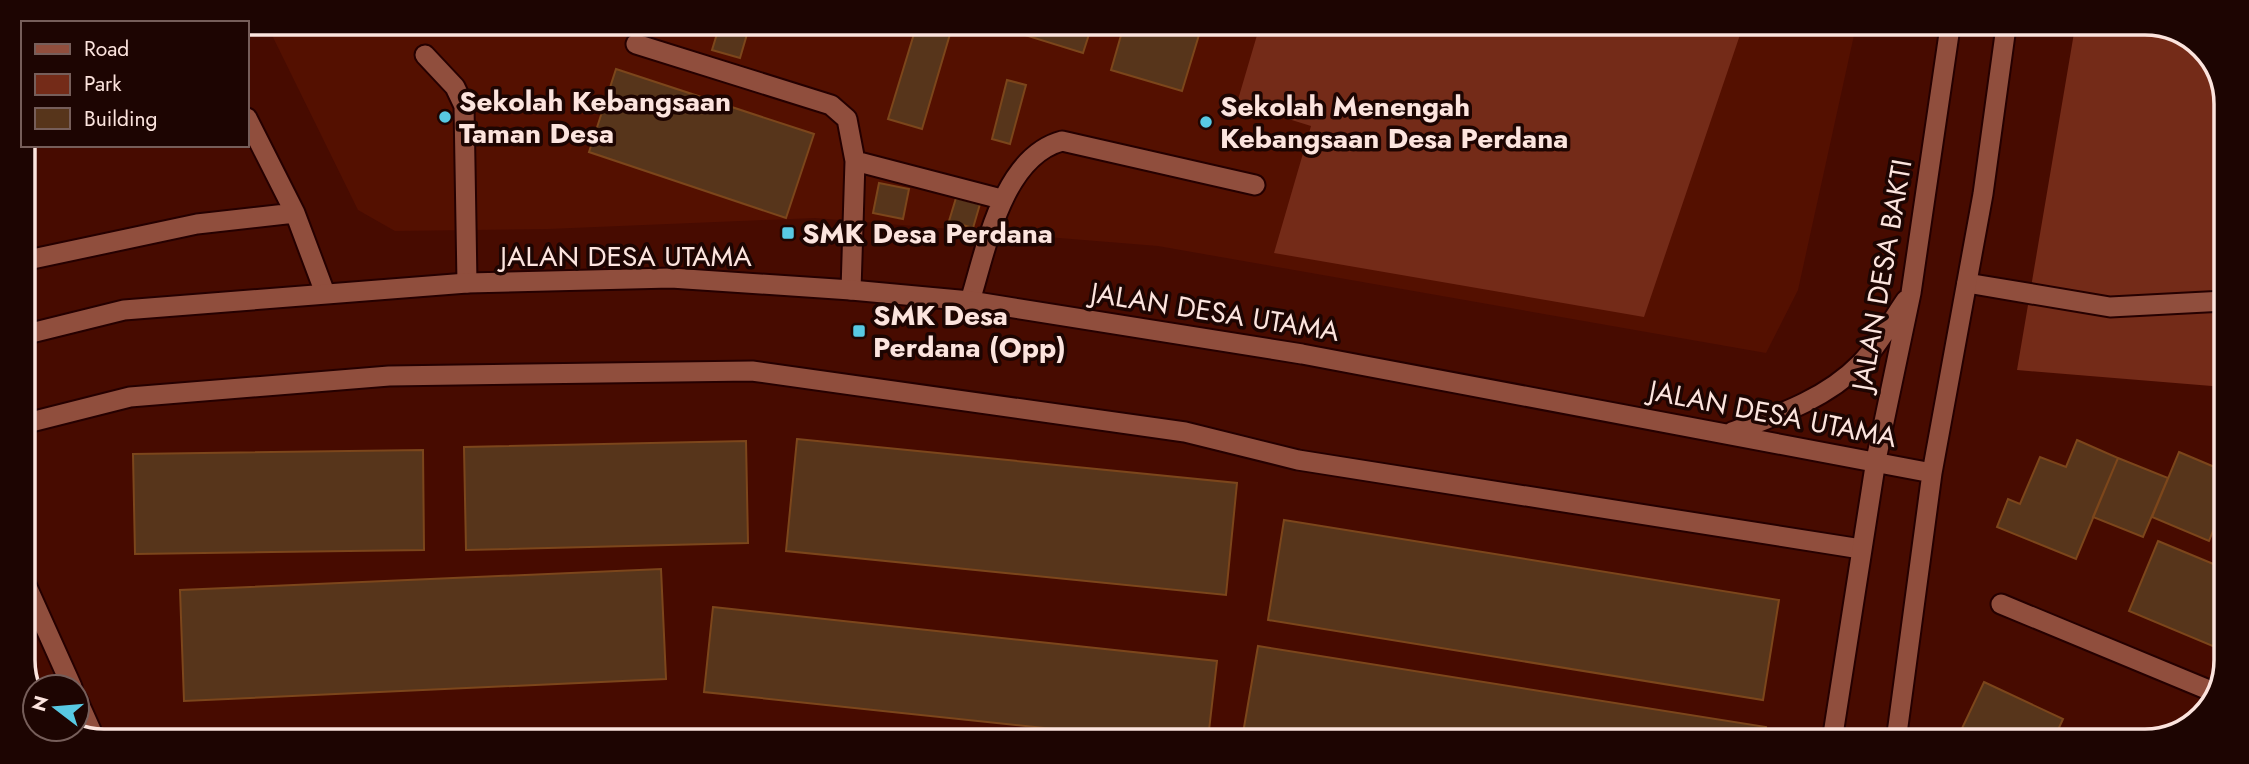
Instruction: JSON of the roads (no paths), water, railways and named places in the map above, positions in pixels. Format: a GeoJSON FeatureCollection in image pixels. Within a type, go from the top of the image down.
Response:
{"type":"FeatureCollection","features":[{"type":"Feature","properties":{"kind":"street","name":"JALAN DESA BAKTI"},"geometry":{"type":"LineString","coordinates":[[1834,729],[1876,460],[1911,293],[1949,35]]}},
{"type":"Feature","properties":{"kind":"street"},"geometry":{"type":"LineString","coordinates":[[1898,729],[1931,473],[1983,194],[2005,35]]}},
{"type":"Feature","properties":{"kind":"street"},"geometry":{"type":"LineString","coordinates":[[636,44],[831,105],[847,119],[855,161],[851,290]]}},
{"type":"Feature","properties":{"kind":"street"},"geometry":{"type":"LineString","coordinates":[[425,55],[455,87],[464,106],[467,284]]}},
{"type":"Feature","properties":{"kind":"street"},"geometry":{"type":"LineString","coordinates":[[248,120],[295,213],[325,293]]}},
{"type":"Feature","properties":{"kind":"street"},"geometry":{"type":"LineString","coordinates":[[970,301],[1001,199],[1039,151],[1062,141],[1255,185]]}},
{"type":"Feature","properties":{"kind":"street"},"geometry":{"type":"LineString","coordinates":[[855,161],[1001,199]]}},
{"type":"Feature","properties":{"kind":"street"},"geometry":{"type":"LineString","coordinates":[[35,258],[197,224],[295,213]]}},
{"type":"Feature","properties":{"kind":"street","name":"JALAN DESA UTAMA"},"geometry":{"type":"LineString","coordinates":[[35,331],[124,310],[467,284],[671,278],[851,290],[970,301],[1302,354],[1729,432],[1931,473]]}},
{"type":"Feature","properties":{"kind":"street"},"geometry":{"type":"LineString","coordinates":[[1967,283],[2110,307],[2214,302]]}},
{"type":"Feature","properties":{"kind":"street"},"geometry":{"type":"LineString","coordinates":[[1729,432],[1798,406],[1838,383],[1863,362],[1911,293]]}},
{"type":"Feature","properties":{"kind":"street"},"geometry":{"type":"LineString","coordinates":[[35,421],[130,397],[389,376],[752,371],[1185,432],[1298,460],[1861,549]]}},
{"type":"Feature","properties":{"kind":"street"},"geometry":{"type":"LineString","coordinates":[[2001,604],[2207,689]]}},
{"type":"Feature","properties":{"kind":"street"},"geometry":{"type":"LineString","coordinates":[[35,605],[66,673]]}},
{"type":"Feature","properties":{"kind":"place","name":"Sekolah Kebangsaan Taman Desa"},"geometry":{"type":"Point","coordinates":[445,117]}},
{"type":"Feature","properties":{"kind":"place","name":"Sekolah Menengah Kebangsaan Desa Perdana"},"geometry":{"type":"Point","coordinates":[1206,122]}},
{"type":"Feature","properties":{"kind":"place","name":"SMK Desa Perdana"},"geometry":{"type":"Point","coordinates":[788,233]}},
{"type":"Feature","properties":{"kind":"place","name":"SMK Desa Perdana (Opp)"},"geometry":{"type":"Point","coordinates":[859,331]}}]}
